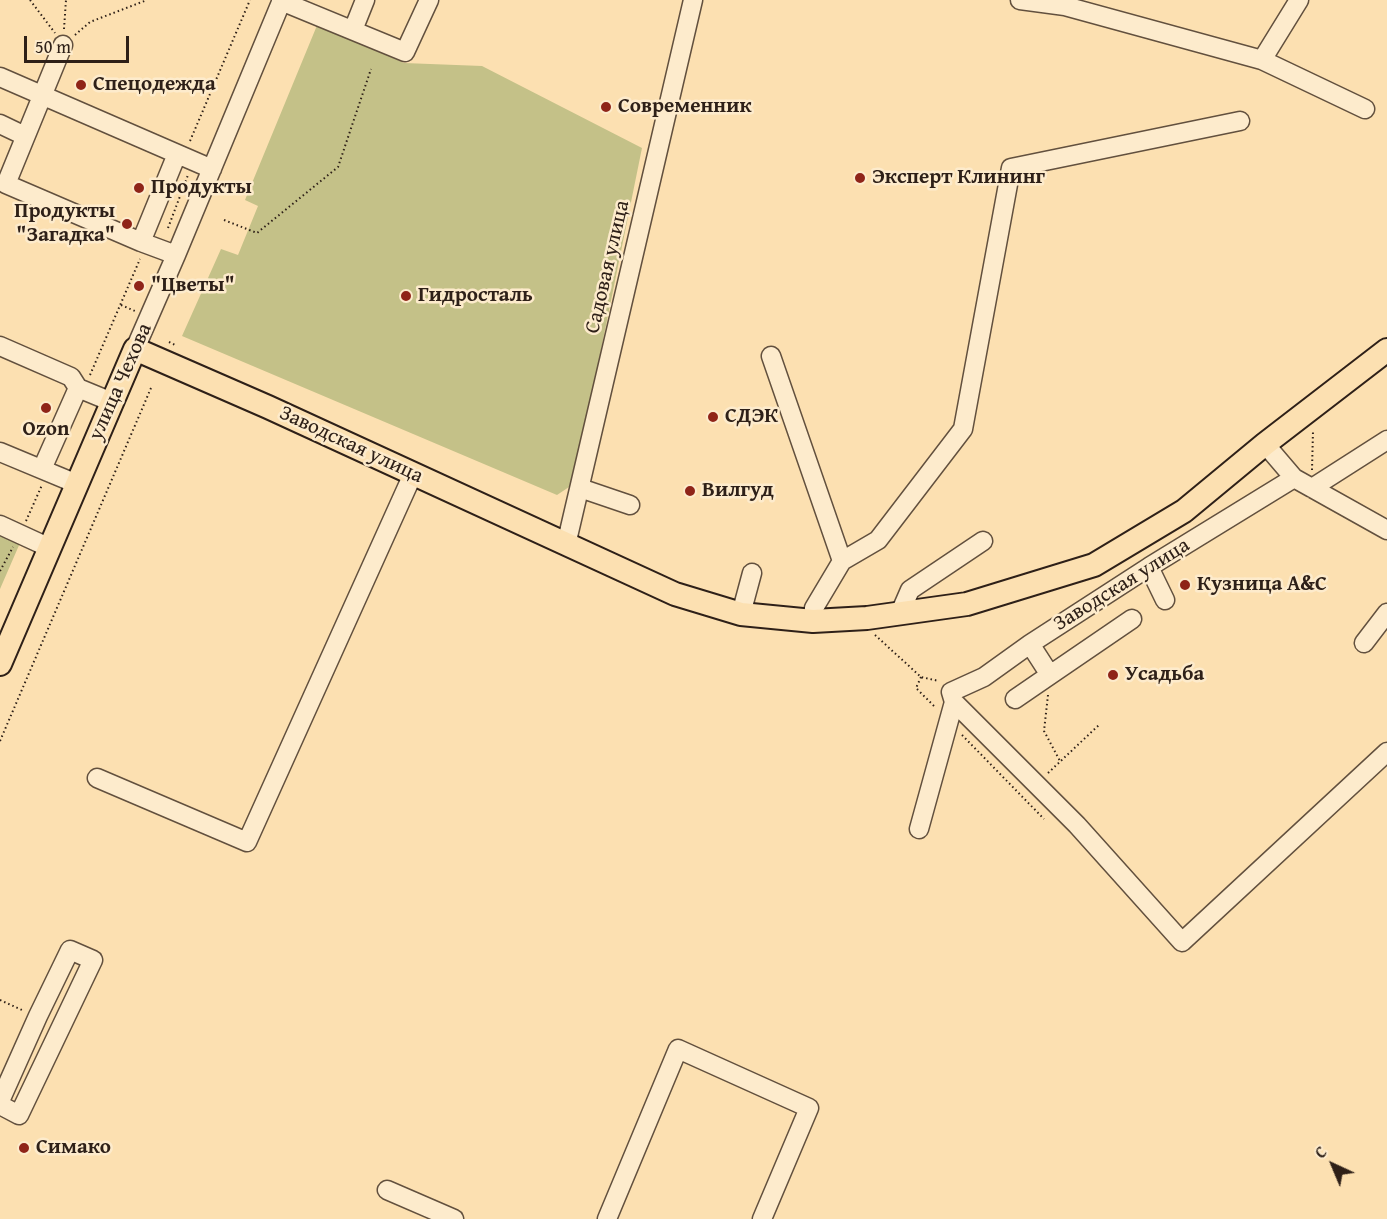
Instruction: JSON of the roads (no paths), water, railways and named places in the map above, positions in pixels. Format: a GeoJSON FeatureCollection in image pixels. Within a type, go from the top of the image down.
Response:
{"type":"FeatureCollection","features":[{"type":"Feature","properties":{"kind":"main road","name":"улица Чехова"},"geometry":{"type":"LineString","coordinates":[[0,664],[135,349]]}},
{"type":"Feature","properties":{"kind":"main road","name":"Заводская улица"},"geometry":{"type":"LineString","coordinates":[[135,349],[268,407],[675,594],[741,614],[813,621],[867,618],[967,604],[1094,565],[1184,511],[1265,444],[1387,350]]}},
{"type":"Feature","properties":{"kind":"street"},"geometry":{"type":"LineString","coordinates":[[352,30],[365,0]]}},
{"type":"Feature","properties":{"kind":"street"},"geometry":{"type":"LineString","coordinates":[[282,1],[405,52],[429,0]]}},
{"type":"Feature","properties":{"kind":"street","name":"Садовая улица"},"geometry":{"type":"LineString","coordinates":[[566,545],[578,480],[693,0]]}},
{"type":"Feature","properties":{"kind":"street"},"geometry":{"type":"LineString","coordinates":[[1020,0],[1065,6],[1262,60],[1365,109]]}},
{"type":"Feature","properties":{"kind":"street"},"geometry":{"type":"LineString","coordinates":[[1262,60],[1299,0]]}},
{"type":"Feature","properties":{"kind":"street","name":"улица Чехова"},"geometry":{"type":"LineString","coordinates":[[135,349],[282,1]]}},
{"type":"Feature","properties":{"kind":"street"},"geometry":{"type":"LineString","coordinates":[[63,45],[6,184],[176,255]]}},
{"type":"Feature","properties":{"kind":"street"},"geometry":{"type":"LineString","coordinates":[[0,78],[212,169]]}},
{"type":"Feature","properties":{"kind":"street"},"geometry":{"type":"LineString","coordinates":[[813,621],[814,608],[842,561],[878,540],[963,429],[1011,168],[1240,122]]}},
{"type":"Feature","properties":{"kind":"street"},"geometry":{"type":"LineString","coordinates":[[0,124],[25,136]]}},
{"type":"Feature","properties":{"kind":"street"},"geometry":{"type":"LineString","coordinates":[[144,243],[180,155]]}},
{"type":"Feature","properties":{"kind":"street"},"geometry":{"type":"LineString","coordinates":[[0,346],[71,377],[81,389],[112,402]]}},
{"type":"Feature","properties":{"kind":"street"},"geometry":{"type":"LineString","coordinates":[[771,356],[842,561]]}},
{"type":"Feature","properties":{"kind":"street"},"geometry":{"type":"LineString","coordinates":[[45,471],[81,389]]}},
{"type":"Feature","properties":{"kind":"street"},"geometry":{"type":"LineString","coordinates":[[1312,488],[1387,441]]}},
{"type":"Feature","properties":{"kind":"street"},"geometry":{"type":"LineString","coordinates":[[1265,444],[1294,478],[1387,530]]}},
{"type":"Feature","properties":{"kind":"street"},"geometry":{"type":"LineString","coordinates":[[0,452],[77,484]]}},
{"type":"Feature","properties":{"kind":"street"},"geometry":{"type":"LineString","coordinates":[[97,778],[247,842],[413,474]]}},
{"type":"Feature","properties":{"kind":"street","name":"Заводская улица"},"geometry":{"type":"LineString","coordinates":[[956,694],[1149,567],[1294,478]]}},
{"type":"Feature","properties":{"kind":"street"},"geometry":{"type":"LineString","coordinates":[[578,480],[630,505]]}},
{"type":"Feature","properties":{"kind":"street"},"geometry":{"type":"LineString","coordinates":[[0,525],[50,548]]}},
{"type":"Feature","properties":{"kind":"street"},"geometry":{"type":"LineString","coordinates":[[900,613],[910,590],[983,541]]}},
{"type":"Feature","properties":{"kind":"street"},"geometry":{"type":"LineString","coordinates":[[1149,567],[1165,600]]}},
{"type":"Feature","properties":{"kind":"street"},"geometry":{"type":"LineString","coordinates":[[741,614],[752,573]]}},
{"type":"Feature","properties":{"kind":"street"},"geometry":{"type":"LineString","coordinates":[[1364,643],[1387,613]]}},
{"type":"Feature","properties":{"kind":"street"},"geometry":{"type":"LineString","coordinates":[[1015,699],[1132,619]]}},
{"type":"Feature","properties":{"kind":"street"},"geometry":{"type":"LineString","coordinates":[[1030,644],[1050,675]]}},
{"type":"Feature","properties":{"kind":"street"},"geometry":{"type":"LineString","coordinates":[[956,694],[1036,785],[1077,825],[1182,942],[1387,752]]}},
{"type":"Feature","properties":{"kind":"street"},"geometry":{"type":"LineString","coordinates":[[919,829],[956,694]]}},
{"type":"Feature","properties":{"kind":"street"},"geometry":{"type":"LineString","coordinates":[[0,1101],[70,950],[93,960],[19,1115],[0,1105]]}},
{"type":"Feature","properties":{"kind":"street"},"geometry":{"type":"LineString","coordinates":[[607,1219],[678,1049],[809,1108],[762,1219]]}},
{"type":"Feature","properties":{"kind":"street"},"geometry":{"type":"LineString","coordinates":[[0,1116],[25,1129]]}},
{"type":"Feature","properties":{"kind":"street"},"geometry":{"type":"LineString","coordinates":[[387,1190],[454,1219]]}},
{"type":"Feature","properties":{"kind":"place","name":"Спецодежда"},"geometry":{"type":"Point","coordinates":[81,85]}},
{"type":"Feature","properties":{"kind":"place","name":"Современник"},"geometry":{"type":"Point","coordinates":[606,107]}},
{"type":"Feature","properties":{"kind":"place","name":"Эксперт Клининг"},"geometry":{"type":"Point","coordinates":[860,178]}},
{"type":"Feature","properties":{"kind":"place","name":"Продукты"},"geometry":{"type":"Point","coordinates":[139,188]}},
{"type":"Feature","properties":{"kind":"place","name":"Продукты \"Загадка\""},"geometry":{"type":"Point","coordinates":[127,224]}},
{"type":"Feature","properties":{"kind":"place","name":"\"Цветы\""},"geometry":{"type":"Point","coordinates":[139,286]}},
{"type":"Feature","properties":{"kind":"place","name":"Гидросталь"},"geometry":{"type":"Point","coordinates":[406,296]}},
{"type":"Feature","properties":{"kind":"place","name":"Ozon"},"geometry":{"type":"Point","coordinates":[46,408]}},
{"type":"Feature","properties":{"kind":"place","name":"СДЭК"},"geometry":{"type":"Point","coordinates":[713,417]}},
{"type":"Feature","properties":{"kind":"place","name":"Вилгуд"},"geometry":{"type":"Point","coordinates":[690,491]}},
{"type":"Feature","properties":{"kind":"place","name":"Кузница А&С"},"geometry":{"type":"Point","coordinates":[1185,585]}},
{"type":"Feature","properties":{"kind":"place","name":"Усадьба"},"geometry":{"type":"Point","coordinates":[1113,675]}},
{"type":"Feature","properties":{"kind":"place","name":"Симако"},"geometry":{"type":"Point","coordinates":[24,1148]}}]}
